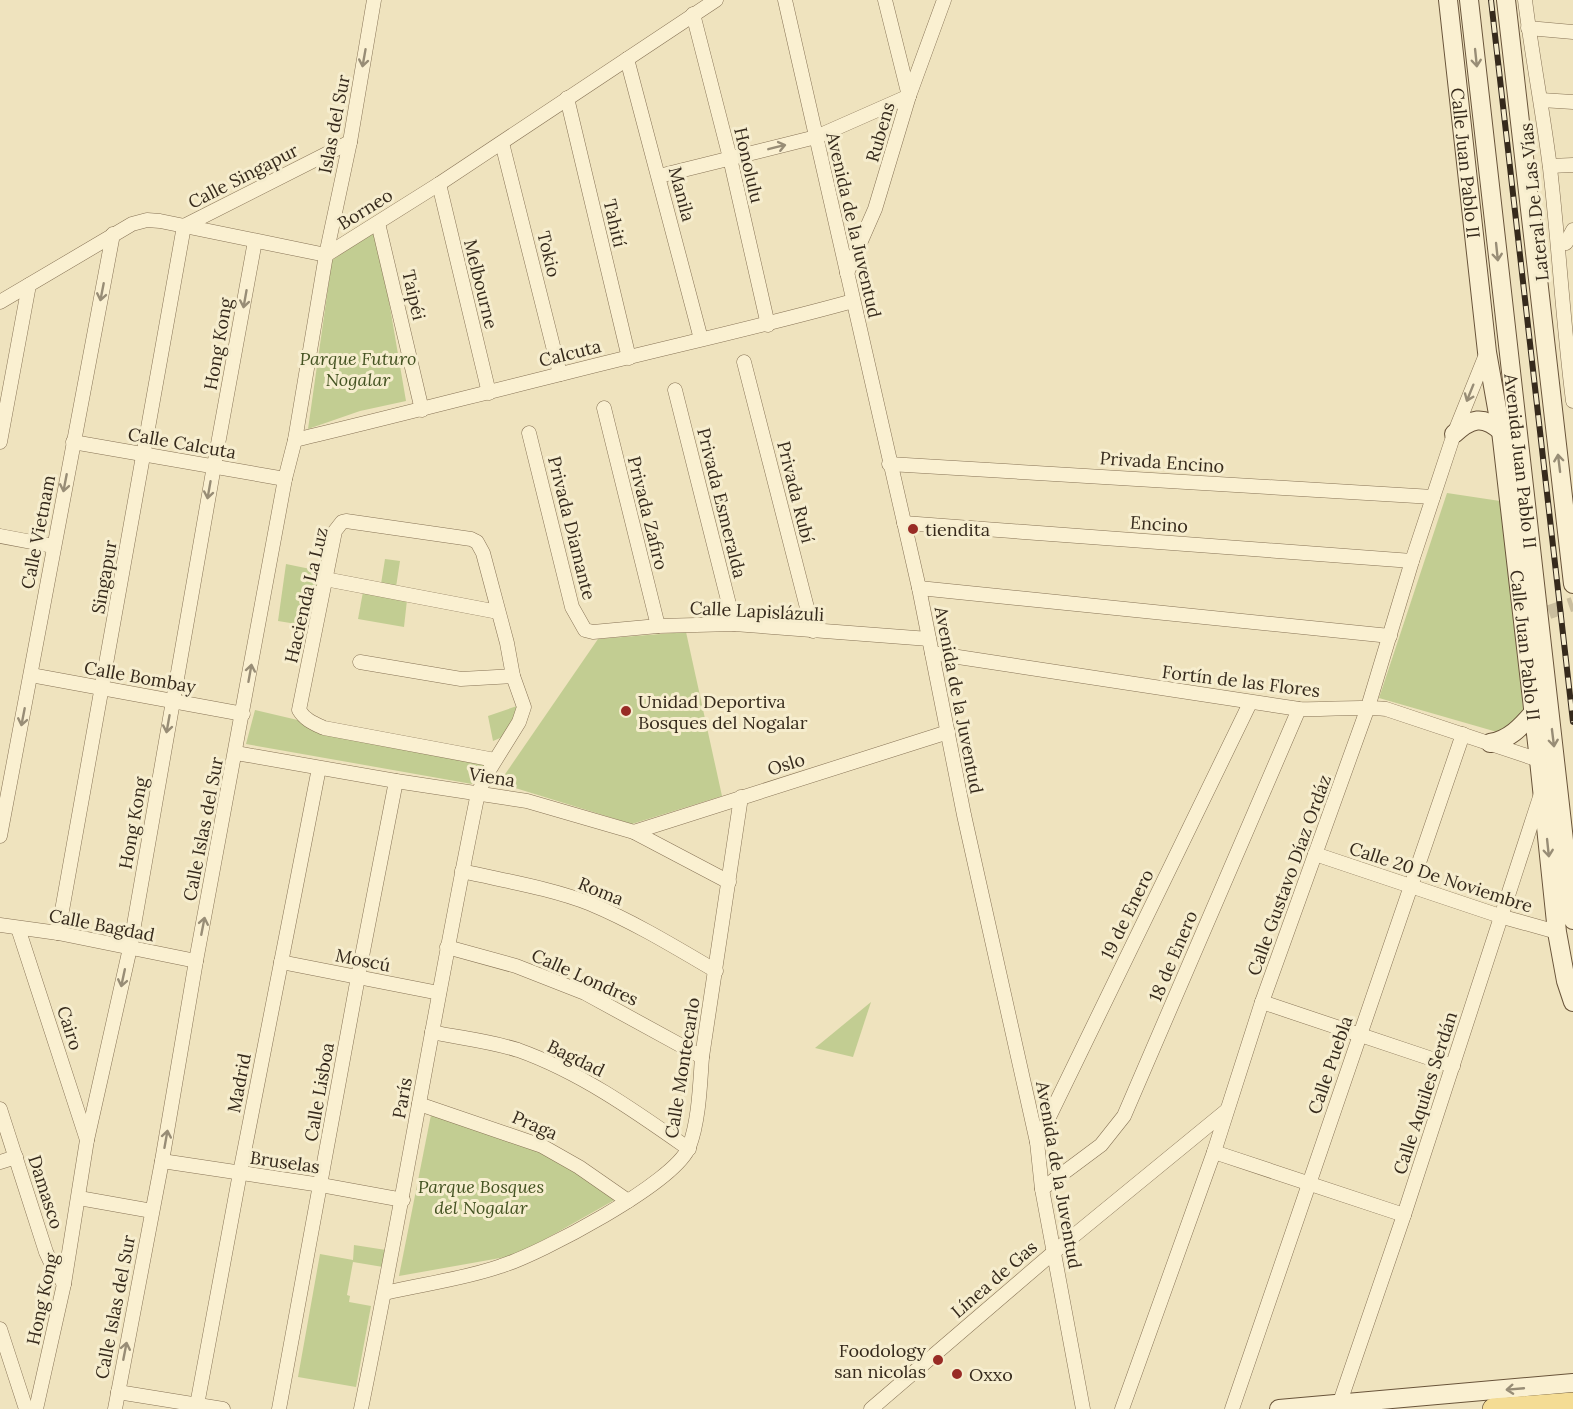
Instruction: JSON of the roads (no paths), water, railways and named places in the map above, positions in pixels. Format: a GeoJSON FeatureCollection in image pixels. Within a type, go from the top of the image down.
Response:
{"type":"FeatureCollection","features":[{"type":"Feature","properties":{"kind":"main road","name":"Calle Juan Pablo II"},"geometry":{"type":"LineString","coordinates":[[1448,0],[1487,352],[1501,431],[1525,620],[1557,932],[1566,981],[1573,1002]]}},
{"type":"Feature","properties":{"kind":"main road","name":"Avenida Juan Pablo II"},"geometry":{"type":"LineString","coordinates":[[1469,0],[1573,920]]}},
{"type":"Feature","properties":{"kind":"main road","name":"Avenida Juan Pablo II"},"geometry":{"type":"LineString","coordinates":[[1506,0],[1573,584]]}},
{"type":"Feature","properties":{"kind":"main road"},"geometry":{"type":"LineString","coordinates":[[1454,434],[1464,424],[1474,421],[1494,424],[1501,431]]}},
{"type":"Feature","properties":{"kind":"main road"},"geometry":{"type":"LineString","coordinates":[[1490,743],[1507,738],[1520,728],[1533,713]]}},
{"type":"Feature","properties":{"kind":"main road"},"geometry":{"type":"LineString","coordinates":[[1279,1409],[1573,1383]]}},
{"type":"Feature","properties":{"kind":"main road"},"geometry":{"type":"LineString","coordinates":[[1493,1409],[1573,1403]]}},
{"type":"Feature","properties":{"kind":"street","name":"Islas del Sur"},"geometry":{"type":"LineString","coordinates":[[326,255],[350,142],[374,0]]}},
{"type":"Feature","properties":{"kind":"street","name":"Borneo"},"geometry":{"type":"LineString","coordinates":[[326,255],[502,143],[716,0]]}},
{"type":"Feature","properties":{"kind":"street","name":"Avenida de la Juventud"},"geometry":{"type":"LineString","coordinates":[[785,0],[919,588],[964,815],[1037,1142],[1042,1189],[1083,1409]]}},
{"type":"Feature","properties":{"kind":"street"},"geometry":{"type":"LineString","coordinates":[[659,176],[816,137],[909,96],[885,0]]}},
{"type":"Feature","properties":{"kind":"street","name":"Rubens"},"geometry":{"type":"LineString","coordinates":[[847,273],[875,209],[909,96],[944,0]]}},
{"type":"Feature","properties":{"kind":"street","name":"Lateral De Las Vías"},"geometry":{"type":"LineString","coordinates":[[1525,0],[1550,165],[1566,243],[1573,401]]}},
{"type":"Feature","properties":{"kind":"street","name":"Honolulu"},"geometry":{"type":"LineString","coordinates":[[693,14],[730,158],[768,325]]}},
{"type":"Feature","properties":{"kind":"street"},"geometry":{"type":"LineString","coordinates":[[1528,28],[1573,32]]}},
{"type":"Feature","properties":{"kind":"street","name":"Manila"},"geometry":{"type":"LineString","coordinates":[[627,58],[701,339]]}},
{"type":"Feature","properties":{"kind":"street","name":"Tahití"},"geometry":{"type":"LineString","coordinates":[[567,98],[629,358]]}},
{"type":"Feature","properties":{"kind":"street"},"geometry":{"type":"LineString","coordinates":[[1541,100],[1573,102]]}},
{"type":"Feature","properties":{"kind":"street","name":"Calle Singapur"},"geometry":{"type":"LineString","coordinates":[[184,226],[350,142]]}},
{"type":"Feature","properties":{"kind":"street","name":"Tokio"},"geometry":{"type":"LineString","coordinates":[[502,143],[560,374]]}},
{"type":"Feature","properties":{"kind":"street"},"geometry":{"type":"LineString","coordinates":[[1550,165],[1573,165]]}},
{"type":"Feature","properties":{"kind":"street","name":"Melbourne"},"geometry":{"type":"LineString","coordinates":[[439,184],[489,393]]}},
{"type":"Feature","properties":{"kind":"street"},"geometry":{"type":"LineString","coordinates":[[0,302],[113,234],[132,224],[147,220],[326,255]]}},
{"type":"Feature","properties":{"kind":"street","name":"Taipéi"},"geometry":{"type":"LineString","coordinates":[[378,223],[422,410]]}},
{"type":"Feature","properties":{"kind":"street","name":"Singapur"},"geometry":{"type":"LineString","coordinates":[[58,933],[184,226]]}},
{"type":"Feature","properties":{"kind":"street"},"geometry":{"type":"LineString","coordinates":[[1566,243],[1573,230]]}},
{"type":"Feature","properties":{"kind":"street","name":"Calle Vietnam"},"geometry":{"type":"LineString","coordinates":[[0,836],[113,234]]}},
{"type":"Feature","properties":{"kind":"street","name":"Hong Kong"},"geometry":{"type":"LineString","coordinates":[[36,1409],[64,1284],[87,1140],[130,948],[255,241]]}},
{"type":"Feature","properties":{"kind":"street","name":"Calle Islas del Sur"},"geometry":{"type":"LineString","coordinates":[[115,1409],[285,479],[295,440],[326,255]]}},
{"type":"Feature","properties":{"kind":"street"},"geometry":{"type":"LineString","coordinates":[[0,442],[29,285]]}},
{"type":"Feature","properties":{"kind":"street","name":"Calcuta"},"geometry":{"type":"LineString","coordinates":[[295,440],[701,339],[768,325],[853,301]]}},
{"type":"Feature","properties":{"kind":"street","name":"Calle Gustavo Díaz Ordáz"},"geometry":{"type":"LineString","coordinates":[[1122,1409],[1214,1152],[1262,1002],[1368,707],[1412,561],[1454,434],[1487,352]]}},
{"type":"Feature","properties":{"kind":"street","name":"Privada Rubí"},"geometry":{"type":"LineString","coordinates":[[744,362],[813,631]]}},
{"type":"Feature","properties":{"kind":"street","name":"Privada Esmeralda"},"geometry":{"type":"LineString","coordinates":[[675,390],[734,624]]}},
{"type":"Feature","properties":{"kind":"street","name":"Privada Zafiro"},"geometry":{"type":"LineString","coordinates":[[604,408],[658,626]]}},
{"type":"Feature","properties":{"kind":"street","name":"Privada Diamante"},"geometry":{"type":"LineString","coordinates":[[529,433],[572,607],[585,630]]}},
{"type":"Feature","properties":{"kind":"street","name":"Calle Calcuta"},"geometry":{"type":"LineString","coordinates":[[73,442],[285,479]]}},
{"type":"Feature","properties":{"kind":"street","name":"Privada Encino"},"geometry":{"type":"LineString","coordinates":[[889,464],[1433,497]]}},
{"type":"Feature","properties":{"kind":"street","name":"Hacienda La Luz"},"geometry":{"type":"LineString","coordinates":[[478,793],[488,771],[495,760],[523,714],[523,700],[513,676],[507,644],[483,554],[477,542],[471,539],[342,522],[335,531],[325,579],[299,710],[302,716],[324,728],[495,760]]}},
{"type":"Feature","properties":{"kind":"street","name":"Encino"},"geometry":{"type":"LineString","coordinates":[[904,523],[1412,561]]}},
{"type":"Feature","properties":{"kind":"street"},"geometry":{"type":"LineString","coordinates":[[0,536],[53,546]]}},
{"type":"Feature","properties":{"kind":"street"},"geometry":{"type":"LineString","coordinates":[[325,579],[498,612]]}},
{"type":"Feature","properties":{"kind":"street"},"geometry":{"type":"LineString","coordinates":[[919,588],[1390,636]]}},
{"type":"Feature","properties":{"kind":"street","name":"Calle Lapislázuli"},"geometry":{"type":"LineString","coordinates":[[585,630],[593,632],[658,626],[734,624],[929,639]]}},
{"type":"Feature","properties":{"kind":"street","name":"Fortín de las Flores"},"geometry":{"type":"LineString","coordinates":[[932,653],[1250,703],[1299,709],[1333,710],[1368,707],[1386,710],[1539,760]]}},
{"type":"Feature","properties":{"kind":"street"},"geometry":{"type":"LineString","coordinates":[[360,662],[461,679],[513,676]]}},
{"type":"Feature","properties":{"kind":"street","name":"Calle Bombay"},"geometry":{"type":"LineString","coordinates":[[31,675],[243,714]]}},
{"type":"Feature","properties":{"kind":"street","name":"19 de Enero"},"geometry":{"type":"LineString","coordinates":[[1037,1142],[1250,703]]}},
{"type":"Feature","properties":{"kind":"street","name":"18 de Enero"},"geometry":{"type":"LineString","coordinates":[[1042,1189],[1101,1145],[1127,1110],[1299,709]]}},
{"type":"Feature","properties":{"kind":"street","name":"Oslo"},"geometry":{"type":"LineString","coordinates":[[634,832],[948,732]]}},
{"type":"Feature","properties":{"kind":"street","name":"Calle Puebla"},"geometry":{"type":"LineString","coordinates":[[1232,1409],[1463,734]]}},
{"type":"Feature","properties":{"kind":"street","name":"Viena"},"geometry":{"type":"LineString","coordinates":[[236,753],[527,801],[634,832],[729,882]]}},
{"type":"Feature","properties":{"kind":"street","name":"Madrid"},"geometry":{"type":"LineString","coordinates":[[197,1405],[319,768]]}},
{"type":"Feature","properties":{"kind":"street","name":"Calle Lisboa"},"geometry":{"type":"LineString","coordinates":[[279,1409],[396,781]]}},
{"type":"Feature","properties":{"kind":"street","name":"Calle Aquiles Serdán"},"geometry":{"type":"LineString","coordinates":[[1339,1405],[1503,917],[1542,791]]}},
{"type":"Feature","properties":{"kind":"street","name":"París"},"geometry":{"type":"LineString","coordinates":[[362,1409],[403,1200],[447,947],[478,793]]}},
{"type":"Feature","properties":{"kind":"street","name":"Calle Montecarlo"},"geometry":{"type":"LineString","coordinates":[[385,1293],[500,1267],[525,1258],[570,1236],[628,1201],[662,1178],[689,1149],[699,1100],[702,1057],[741,797]]}},
{"type":"Feature","properties":{"kind":"street","name":"Calle 20 De Noviembre"},"geometry":{"type":"LineString","coordinates":[[1315,854],[1503,917],[1557,932]]}},
{"type":"Feature","properties":{"kind":"street","name":"Roma"},"geometry":{"type":"LineString","coordinates":[[462,871],[591,904],[666,942],[716,971]]}},
{"type":"Feature","properties":{"kind":"street","name":"Calle Bagdad"},"geometry":{"type":"LineString","coordinates":[[0,925],[58,933],[196,961]]}},
{"type":"Feature","properties":{"kind":"street","name":"Cairo"},"geometry":{"type":"LineString","coordinates":[[18,928],[87,1140]]}},
{"type":"Feature","properties":{"kind":"street","name":"Calle Londres"},"geometry":{"type":"LineString","coordinates":[[447,947],[516,966],[585,993],[702,1057]]}},
{"type":"Feature","properties":{"kind":"street","name":"Moscú"},"geometry":{"type":"LineString","coordinates":[[281,962],[439,993]]}},
{"type":"Feature","properties":{"kind":"street"},"geometry":{"type":"LineString","coordinates":[[1262,1002],[1453,1066]]}},
{"type":"Feature","properties":{"kind":"street","name":"Bagdad"},"geometry":{"type":"LineString","coordinates":[[432,1032],[516,1050],[547,1062],[602,1091],[689,1149]]}},
{"type":"Feature","properties":{"kind":"street","name":"Praga"},"geometry":{"type":"LineString","coordinates":[[418,1104],[542,1146],[579,1167],[628,1201]]}},
{"type":"Feature","properties":{"kind":"street","name":"Damasco"},"geometry":{"type":"LineString","coordinates":[[0,1109],[46,1252],[64,1284]]}},
{"type":"Feature","properties":{"kind":"street","name":"Línea de Gas"},"geometry":{"type":"LineString","coordinates":[[871,1409],[1054,1252],[1226,1111]]}},
{"type":"Feature","properties":{"kind":"street"},"geometry":{"type":"LineString","coordinates":[[1214,1152],[1404,1215]]}},
{"type":"Feature","properties":{"kind":"street"},"geometry":{"type":"LineString","coordinates":[[0,1162],[16,1157]]}},
{"type":"Feature","properties":{"kind":"street","name":"Bruselas"},"geometry":{"type":"LineString","coordinates":[[162,1161],[403,1200]]}},
{"type":"Feature","properties":{"kind":"street"},"geometry":{"type":"LineString","coordinates":[[79,1198],[152,1211]]}},
{"type":"Feature","properties":{"kind":"street"},"geometry":{"type":"LineString","coordinates":[[0,1329],[26,1409]]}},
{"type":"Feature","properties":{"kind":"street"},"geometry":{"type":"LineString","coordinates":[[118,1392],[223,1409]]}},
{"type":"Feature","properties":{"kind":"tunnel"},"geometry":{"type":"LineString","coordinates":[[1529,619],[1573,604]]}},
{"type":"Feature","properties":{"kind":"railway"},"geometry":{"type":"LineString","coordinates":[[1491,0],[1573,722]]}},
{"type":"Feature","properties":{"kind":"place","name":"tiendita"},"geometry":{"type":"Point","coordinates":[913,529]}},
{"type":"Feature","properties":{"kind":"place","name":"Unidad Deportiva Bosques del Nogalar"},"geometry":{"type":"Point","coordinates":[626,711]}},
{"type":"Feature","properties":{"kind":"place","name":"Foodology san nicolas"},"geometry":{"type":"Point","coordinates":[938,1360]}},
{"type":"Feature","properties":{"kind":"place","name":"Oxxo"},"geometry":{"type":"Point","coordinates":[957,1374]}},
{"type":"Feature","properties":{"kind":"park label","name":"Parque Futuro Nogalar"},"geometry":{"type":"Point","coordinates":[358,368]}},
{"type":"Feature","properties":{"kind":"park label","name":"Parque Bosques del Nogalar"},"geometry":{"type":"Point","coordinates":[481,1196]}}]}
